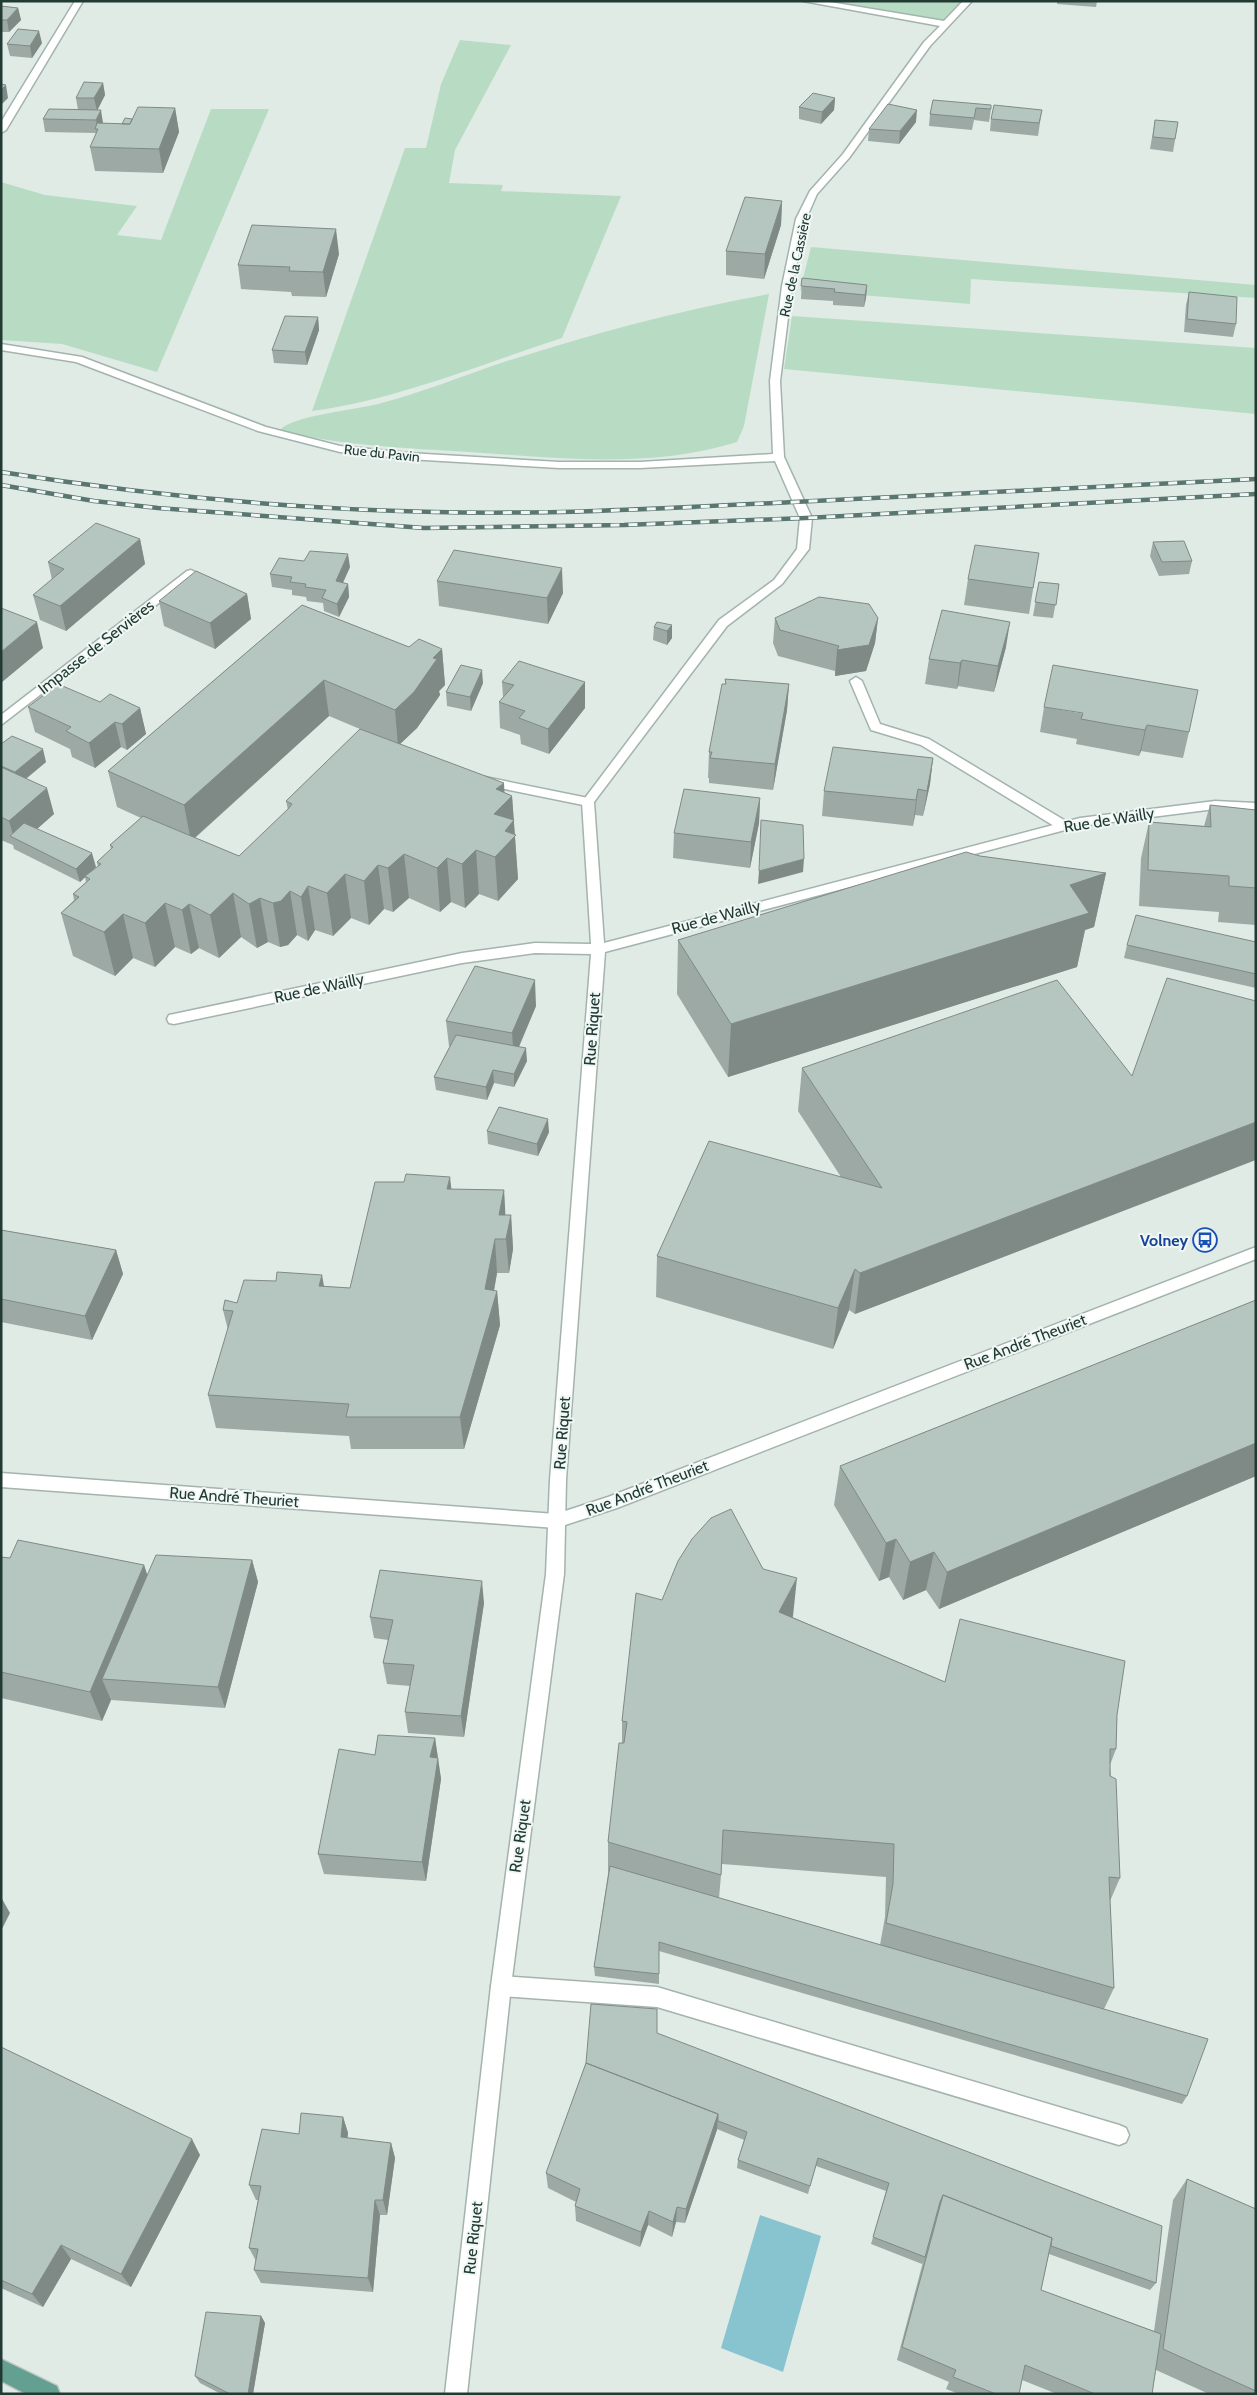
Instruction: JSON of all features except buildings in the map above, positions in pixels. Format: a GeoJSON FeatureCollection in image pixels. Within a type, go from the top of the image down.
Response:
{"type":"FeatureCollection","features":[{"type":"Feature","properties":{"kind":"main road"},"geometry":{"type":"LineString","coordinates":[[1,2370],[49,2394]]}},
{"type":"Feature","properties":{"kind":"street"},"geometry":{"type":"LineString","coordinates":[[1,130],[79,1]]}},
{"type":"Feature","properties":{"kind":"street"},"geometry":{"type":"LineString","coordinates":[[807,1],[946,24]]}},
{"type":"Feature","properties":{"kind":"street","name":"Rue de la Cassière"},"geometry":{"type":"LineString","coordinates":[[588,802],[723,623],[778,582],[803,549],[806,518],[779,457],[775,381],[787,286],[801,219],[813,194],[846,156],[927,44],[968,1]]}},
{"type":"Feature","properties":{"kind":"street","name":"Rue du Pavin"},"geometry":{"type":"LineString","coordinates":[[1,347],[78,359],[262,430],[340,449],[408,456],[559,465],[640,464],[779,457]]}},
{"type":"Feature","properties":{"kind":"street","name":"Impasse de Servières"},"geometry":{"type":"LineString","coordinates":[[1,721],[191,573]]}},
{"type":"Feature","properties":{"kind":"street"},"geometry":{"type":"LineString","coordinates":[[856,681],[875,727],[925,742],[1064,826]]}},
{"type":"Feature","properties":{"kind":"street"},"geometry":{"type":"LineString","coordinates":[[476,779],[588,802]]}},
{"type":"Feature","properties":{"kind":"street","name":"Rue Riquet"},"geometry":{"type":"LineString","coordinates":[[456,2394],[500,1986],[555,1574],[556,1521],[598,949],[588,802]]}},
{"type":"Feature","properties":{"kind":"street","name":"Rue de Wailly"},"geometry":{"type":"LineString","coordinates":[[174,1019],[462,958],[535,948],[598,949],[1080,822],[1214,804],[1256,806]]}},
{"type":"Feature","properties":{"kind":"street","name":"Rue André Theuriet"},"geometry":{"type":"LineString","coordinates":[[1,1480],[556,1521],[611,1503],[1256,1253]]}},
{"type":"Feature","properties":{"kind":"street"},"geometry":{"type":"LineString","coordinates":[[500,1986],[657,1996],[1120,2135]]}},
{"type":"Feature","properties":{"kind":"green space"},"geometry":{"type":"Polygon","coordinates":[[[807,1],[970,1],[946,24],[807,1]]]}},
{"type":"Feature","properties":{"kind":"green space"},"geometry":{"type":"Polygon","coordinates":[[[460,40],[511,45],[455,150],[449,183],[503,185],[501,191],[621,196],[562,338],[407,390],[344,406],[312,411],[405,148],[426,148],[441,84],[460,40]]]}},
{"type":"Feature","properties":{"kind":"green space"},"geometry":{"type":"Polygon","coordinates":[[[211,109],[269,109],[157,372],[62,344],[1,340],[1,182],[45,195],[137,206],[117,235],[161,240],[211,109]]]}},
{"type":"Feature","properties":{"kind":"green space"},"geometry":{"type":"Polygon","coordinates":[[[811,247],[1256,285],[1256,298],[971,279],[970,304],[800,290],[811,247]]]}},
{"type":"Feature","properties":{"kind":"green space"},"geometry":{"type":"Polygon","coordinates":[[[769,294],[744,426],[737,442],[671,456],[638,459],[570,459],[373,446],[326,440],[280,430],[298,420],[394,400],[504,362],[602,332],[702,307],[769,294]]]}},
{"type":"Feature","properties":{"kind":"green space"},"geometry":{"type":"Polygon","coordinates":[[[792,316],[1256,348],[1256,414],[784,369],[792,316]]]}},
{"type":"Feature","properties":{"kind":"water"},"geometry":{"type":"Polygon","coordinates":[[[760,2215],[821,2236],[783,2372],[721,2348],[760,2215]]]}},
{"type":"Feature","properties":{"kind":"railway"},"geometry":{"type":"LineString","coordinates":[[1,472],[109,488],[271,504],[326,508],[483,513],[672,508],[1256,479]]}},
{"type":"Feature","properties":{"kind":"railway"},"geometry":{"type":"LineString","coordinates":[[1,485],[94,501],[158,508],[424,528],[624,525],[806,518],[1256,494]]}},
{"type":"Feature","properties":{"kind":"place","name":"Volney"},"geometry":{"type":"Point","coordinates":[1205,1240]}}]}
